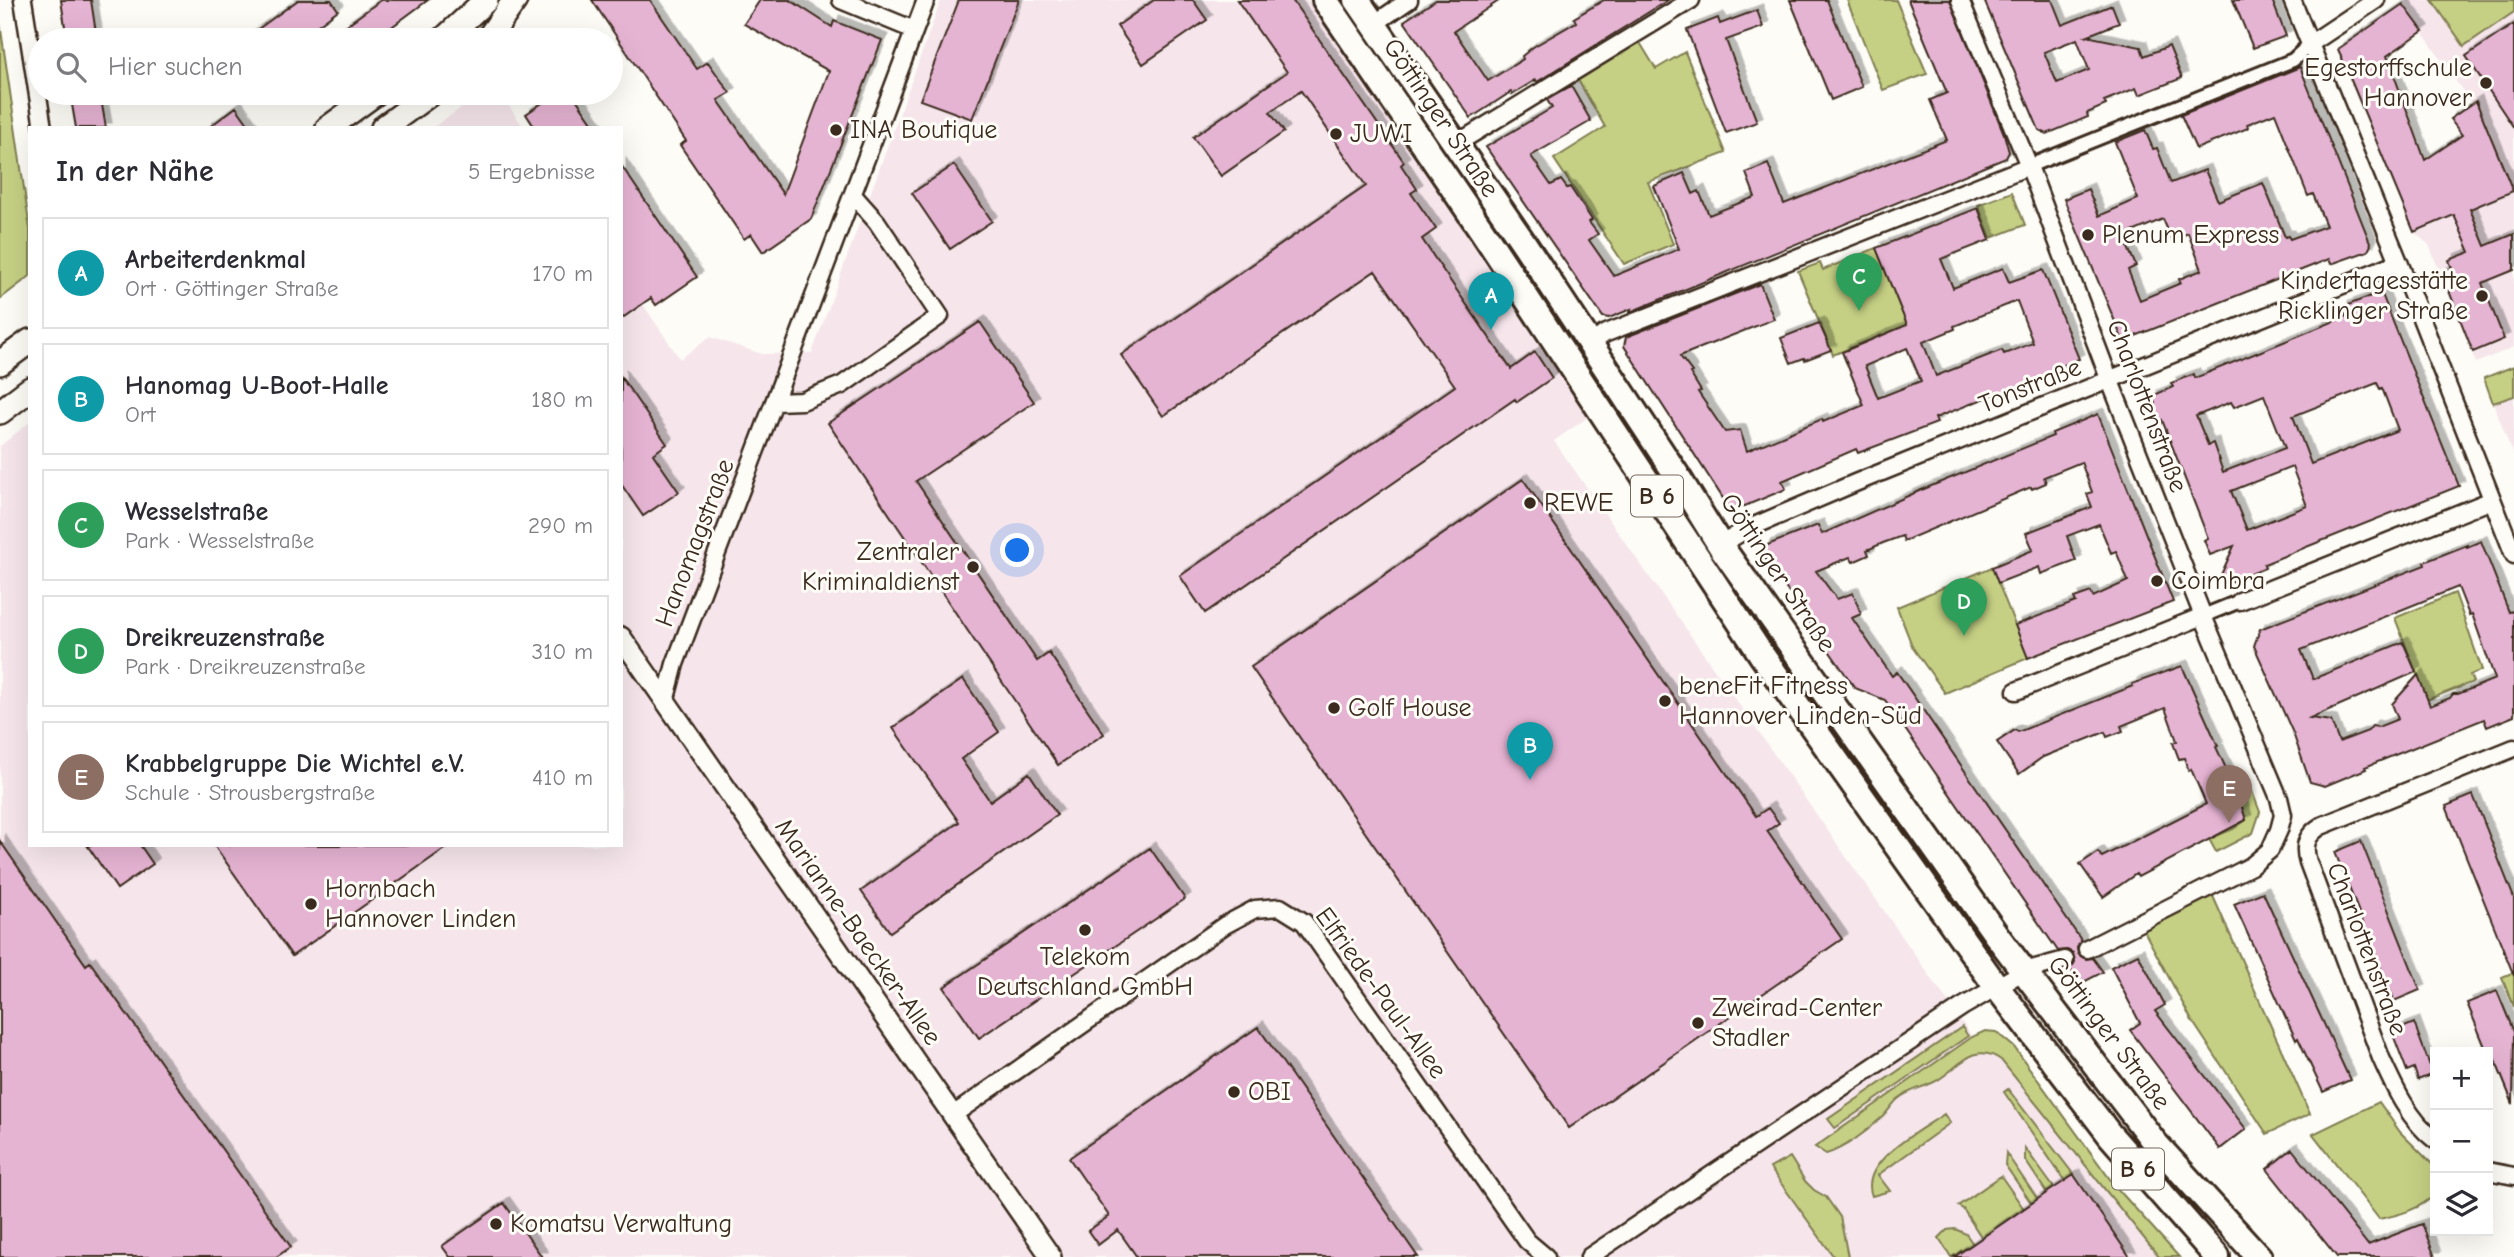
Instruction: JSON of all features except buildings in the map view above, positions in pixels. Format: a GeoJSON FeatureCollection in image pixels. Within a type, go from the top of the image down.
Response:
{"type":"FeatureCollection","features":[{"type":"Feature","properties":{"kind":"main road"},"geometry":{"type":"LineString","coordinates":[[456,28],[486,0]]}},
{"type":"Feature","properties":{"kind":"main road"},"geometry":{"type":"LineString","coordinates":[[495,28],[515,0]]}},
{"type":"Feature","properties":{"kind":"main road","name":"Göttinger Straße"},"geometry":{"type":"LineString","coordinates":[[1325,0],[1489,242],[1761,654],[1996,986],[2110,1135],[2217,1257]]}},
{"type":"Feature","properties":{"kind":"main road","name":"Göttinger Straße"},"geometry":{"type":"LineString","coordinates":[[1357,0],[1525,245],[1720,545],[2024,971],[2155,1143],[2259,1257]]}},
{"type":"Feature","properties":{"kind":"main road"},"geometry":{"type":"LineString","coordinates":[[330,126],[359,105]]}},
{"type":"Feature","properties":{"kind":"main road"},"geometry":{"type":"LineString","coordinates":[[386,126],[415,105]]}},
{"type":"Feature","properties":{"kind":"main road"},"geometry":{"type":"LineString","coordinates":[[0,363],[28,342]]}},
{"type":"Feature","properties":{"kind":"main road"},"geometry":{"type":"LineString","coordinates":[[0,412],[28,391]]}},
{"type":"Feature","properties":{"kind":"street"},"geometry":{"type":"LineString","coordinates":[[23,0],[28,32]]}},
{"type":"Feature","properties":{"kind":"street"},"geometry":{"type":"LineString","coordinates":[[841,0],[914,30]]}},
{"type":"Feature","properties":{"kind":"street","name":"Hanomagstraße"},"geometry":{"type":"LineString","coordinates":[[665,702],[675,664],[926,0]]}},
{"type":"Feature","properties":{"kind":"street"},"geometry":{"type":"LineString","coordinates":[[1374,24],[1409,0]]}},
{"type":"Feature","properties":{"kind":"street"},"geometry":{"type":"LineString","coordinates":[[1456,144],[1691,0]]}},
{"type":"Feature","properties":{"kind":"street","name":"Charlottenstraße"},"geometry":{"type":"LineString","coordinates":[[1960,0],[2029,166],[2110,381],[2283,815],[2270,850],[2251,866],[2087,949]]}},
{"type":"Feature","properties":{"kind":"street"},"geometry":{"type":"LineString","coordinates":[[2292,0],[2514,555]]}},
{"type":"Feature","properties":{"kind":"street"},"geometry":{"type":"LineString","coordinates":[[1590,345],[1604,334],[2293,60],[2311,44],[2376,0]]}},
{"type":"Feature","properties":{"kind":"street"},"geometry":{"type":"LineString","coordinates":[[39,105],[43,126]]}},
{"type":"Feature","properties":{"kind":"street"},"geometry":{"type":"LineString","coordinates":[[775,402],[802,401],[842,385],[940,316],[877,222],[853,195]]}},
{"type":"Feature","properties":{"kind":"street","name":"Tonstraße"},"geometry":{"type":"LineString","coordinates":[[1720,545],[1747,529],[1855,483],[2399,262]]}},
{"type":"Feature","properties":{"kind":"street"},"geometry":{"type":"LineString","coordinates":[[2016,691],[2492,500]]}},
{"type":"Feature","properties":{"kind":"street","name":"Marianne-Baecker-Allee"},"geometry":{"type":"LineString","coordinates":[[623,640],[1051,1257]]}},
{"type":"Feature","properties":{"kind":"street","name":"Charlottenstraße"},"geometry":{"type":"LineString","coordinates":[[2430,1135],[2410,1113],[2386,1068],[2308,862],[2306,842],[2312,832],[2321,827],[2514,748]]}},
{"type":"Feature","properties":{"kind":"street","name":"Elfriede-Paul-Allee"},"geometry":{"type":"LineString","coordinates":[[953,1115],[1225,925],[1255,909],[1280,907],[1304,922],[1527,1241],[1546,1257]]}},
{"type":"Feature","properties":{"kind":"street"},"geometry":{"type":"LineString","coordinates":[[1589,1257],[1996,986],[2024,971],[2064,960]]}},
{"type":"Feature","properties":{"kind":"street"},"geometry":{"type":"LineString","coordinates":[[2493,1172],[2514,1177]]}},
{"type":"Feature","properties":{"kind":"shaded area"},"geometry":{"type":"Polygon","coordinates":[[[941,0],[1308,0],[1432,172],[1595,412],[1554,441],[1972,1036],[1985,1031],[1996,1032],[2014,1047],[2115,1186],[2179,1257],[0,1257],[0,446],[28,424],[28,847],[623,847],[623,275],[680,359],[710,337],[762,354],[812,353],[941,0]]]}},
{"type":"Feature","properties":{"kind":"shaded area"},"geometry":{"type":"Polygon","coordinates":[[[2409,0],[2514,0],[2514,347],[2476,363],[2429,245],[2414,232],[2513,191],[2491,137],[2493,135],[2403,4],[2409,0]]]}},
{"type":"Feature","properties":{"kind":"shaded area"},"geometry":{"type":"Polygon","coordinates":[[[466,105],[508,105],[523,126],[435,126],[466,105]]]}},
{"type":"Feature","properties":{"kind":"shaded area"},"geometry":{"type":"Polygon","coordinates":[[[2514,366],[2514,458],[2484,378],[2514,366]]]}},
{"type":"Feature","properties":{"kind":"green space"},"geometry":{"type":"Polygon","coordinates":[[[1847,0],[1896,0],[1927,74],[1883,90],[1847,0]]]}},
{"type":"Feature","properties":{"kind":"green space"},"geometry":{"type":"Polygon","coordinates":[[[2432,0],[2514,0],[2514,12],[2464,46],[2432,0]]]}},
{"type":"Feature","properties":{"kind":"green space"},"geometry":{"type":"Polygon","coordinates":[[[0,23],[28,216],[28,278],[0,299],[0,23]]]}},
{"type":"Feature","properties":{"kind":"green space"},"geometry":{"type":"Polygon","coordinates":[[[1639,41],[1656,69],[1685,52],[1726,153],[1648,182],[1673,244],[1624,264],[1554,159],[1605,127],[1578,80],[1639,41]]]}},
{"type":"Feature","properties":{"kind":"green space"},"geometry":{"type":"Polygon","coordinates":[[[2012,192],[2025,225],[1991,238],[1978,205],[2012,192]]]}},
{"type":"Feature","properties":{"kind":"green space"},"geometry":{"type":"Polygon","coordinates":[[[1876,248],[1907,325],[1833,355],[1798,271],[1820,263],[1823,270],[1876,248]]]}},
{"type":"Feature","properties":{"kind":"green space"},"geometry":{"type":"Polygon","coordinates":[[[2514,366],[2514,396],[2493,403],[2484,378],[2514,366]]]}},
{"type":"Feature","properties":{"kind":"green space"},"geometry":{"type":"Polygon","coordinates":[[[1992,567],[2028,658],[1945,693],[1913,648],[1897,607],[1992,567]]]}},
{"type":"Feature","properties":{"kind":"green space"},"geometry":{"type":"Polygon","coordinates":[[[2455,593],[2482,670],[2470,675],[2473,682],[2427,700],[2395,618],[2455,593]]]}},
{"type":"Feature","properties":{"kind":"green space"},"geometry":{"type":"Polygon","coordinates":[[[2250,786],[2260,812],[2253,833],[2216,852],[2209,839],[2246,820],[2237,792],[2250,786]]]}},
{"type":"Feature","properties":{"kind":"green space"},"geometry":{"type":"Polygon","coordinates":[[[2212,894],[2310,1114],[2267,1134],[2191,1019],[2143,929],[2212,894]]]}},
{"type":"Feature","properties":{"kind":"green space"},"geometry":{"type":"Polygon","coordinates":[[[2514,972],[2514,1007],[2502,977],[2514,972]]]}},
{"type":"Feature","properties":{"kind":"green space"},"geometry":{"type":"Polygon","coordinates":[[[1962,1027],[1968,1036],[1835,1128],[1828,1119],[1962,1027]]]}},
{"type":"Feature","properties":{"kind":"green space"},"geometry":{"type":"Polygon","coordinates":[[[1985,1031],[1996,1032],[2014,1047],[2115,1186],[2179,1257],[2159,1257],[2001,1060],[1990,1055],[1972,1055],[1941,1078],[1902,1096],[1885,1115],[1840,1148],[1826,1154],[1815,1147],[1972,1037],[1985,1031]]]}},
{"type":"Feature","properties":{"kind":"green space"},"geometry":{"type":"Polygon","coordinates":[[[2008,1089],[2074,1175],[2065,1181],[2004,1092],[2008,1089]]]}},
{"type":"Feature","properties":{"kind":"green space"},"geometry":{"type":"Polygon","coordinates":[[[2379,1102],[2400,1132],[2430,1162],[2430,1198],[2402,1213],[2379,1219],[2313,1134],[2379,1102]]]}},
{"type":"Feature","properties":{"kind":"green space"},"geometry":{"type":"Polygon","coordinates":[[[1944,1114],[1950,1123],[1878,1175],[1890,1191],[1872,1196],[1870,1183],[1874,1171],[1883,1159],[1907,1138],[1944,1114]]]}},
{"type":"Feature","properties":{"kind":"green space"},"geometry":{"type":"Polygon","coordinates":[[[2025,1148],[2054,1188],[2047,1193],[2025,1160],[2025,1148]]]}},
{"type":"Feature","properties":{"kind":"green space"},"geometry":{"type":"Polygon","coordinates":[[[2006,1153],[2038,1200],[2032,1204],[2005,1165],[2006,1153]]]}},
{"type":"Feature","properties":{"kind":"green space"},"geometry":{"type":"Polygon","coordinates":[[[1790,1157],[1805,1181],[1826,1197],[1840,1217],[1848,1257],[1834,1257],[1770,1168],[1790,1157]]]}},
{"type":"Feature","properties":{"kind":"green space"},"geometry":{"type":"Polygon","coordinates":[[[2001,1176],[2024,1209],[1982,1238],[1963,1209],[1958,1206],[2001,1176]]]}},
{"type":"Feature","properties":{"kind":"green space"},"geometry":{"type":"Polygon","coordinates":[[[1955,1229],[1966,1234],[1973,1244],[1951,1257],[1939,1238],[1947,1230],[1955,1229]]]}},
{"type":"Feature","properties":{"kind":"place","name":"Egestorffschule Hannover"},"geometry":{"type":"Point","coordinates":[2486,83]}},
{"type":"Feature","properties":{"kind":"place","name":"INA Boutique"},"geometry":{"type":"Point","coordinates":[836,130]}},
{"type":"Feature","properties":{"kind":"place","name":"JUWI"},"geometry":{"type":"Point","coordinates":[1336,134]}},
{"type":"Feature","properties":{"kind":"place","name":"Plenum Express"},"geometry":{"type":"Point","coordinates":[2088,235]}},
{"type":"Feature","properties":{"kind":"place","name":"Kindertagesstätte Ricklinger Straße"},"geometry":{"type":"Point","coordinates":[2482,296]}},
{"type":"Feature","properties":{"kind":"place","name":"Wesselstraße"},"geometry":{"type":"Point","coordinates":[1859,311]}},
{"type":"Feature","properties":{"kind":"place","name":"Arbeiterdenkmal"},"geometry":{"type":"Point","coordinates":[1491,330]}},
{"type":"Feature","properties":{"kind":"place","name":"REWE"},"geometry":{"type":"Point","coordinates":[1530,503]}},
{"type":"Feature","properties":{"kind":"place","name":"Zentraler Kriminaldienst"},"geometry":{"type":"Point","coordinates":[973,567]}},
{"type":"Feature","properties":{"kind":"place","name":"Coimbra"},"geometry":{"type":"Point","coordinates":[2157,581]}},
{"type":"Feature","properties":{"kind":"place","name":"Dreikreuzenstraße"},"geometry":{"type":"Point","coordinates":[1964,636]}},
{"type":"Feature","properties":{"kind":"place","name":"beneFit Fitness Hannover Linden-Süd"},"geometry":{"type":"Point","coordinates":[1665,701]}},
{"type":"Feature","properties":{"kind":"place","name":"Golf House"},"geometry":{"type":"Point","coordinates":[1334,708]}},
{"type":"Feature","properties":{"kind":"place","name":"Hanomag U-Boot-Halle"},"geometry":{"type":"Point","coordinates":[1530,780]}},
{"type":"Feature","properties":{"kind":"place","name":"Krabbelgruppe Die Wichtel e.V."},"geometry":{"type":"Point","coordinates":[2229,823]}},
{"type":"Feature","properties":{"kind":"place","name":"Hornbach Hannover Linden"},"geometry":{"type":"Point","coordinates":[311,904]}},
{"type":"Feature","properties":{"kind":"place","name":"Telekom Deutschland GmbH"},"geometry":{"type":"Point","coordinates":[1085,930]}},
{"type":"Feature","properties":{"kind":"place","name":"Zweirad-Center Stadler"},"geometry":{"type":"Point","coordinates":[1698,1023]}},
{"type":"Feature","properties":{"kind":"place","name":"OBI"},"geometry":{"type":"Point","coordinates":[1234,1092]}},
{"type":"Feature","properties":{"kind":"place","name":"Komatsu Verwaltung"},"geometry":{"type":"Point","coordinates":[496,1224]}}]}
